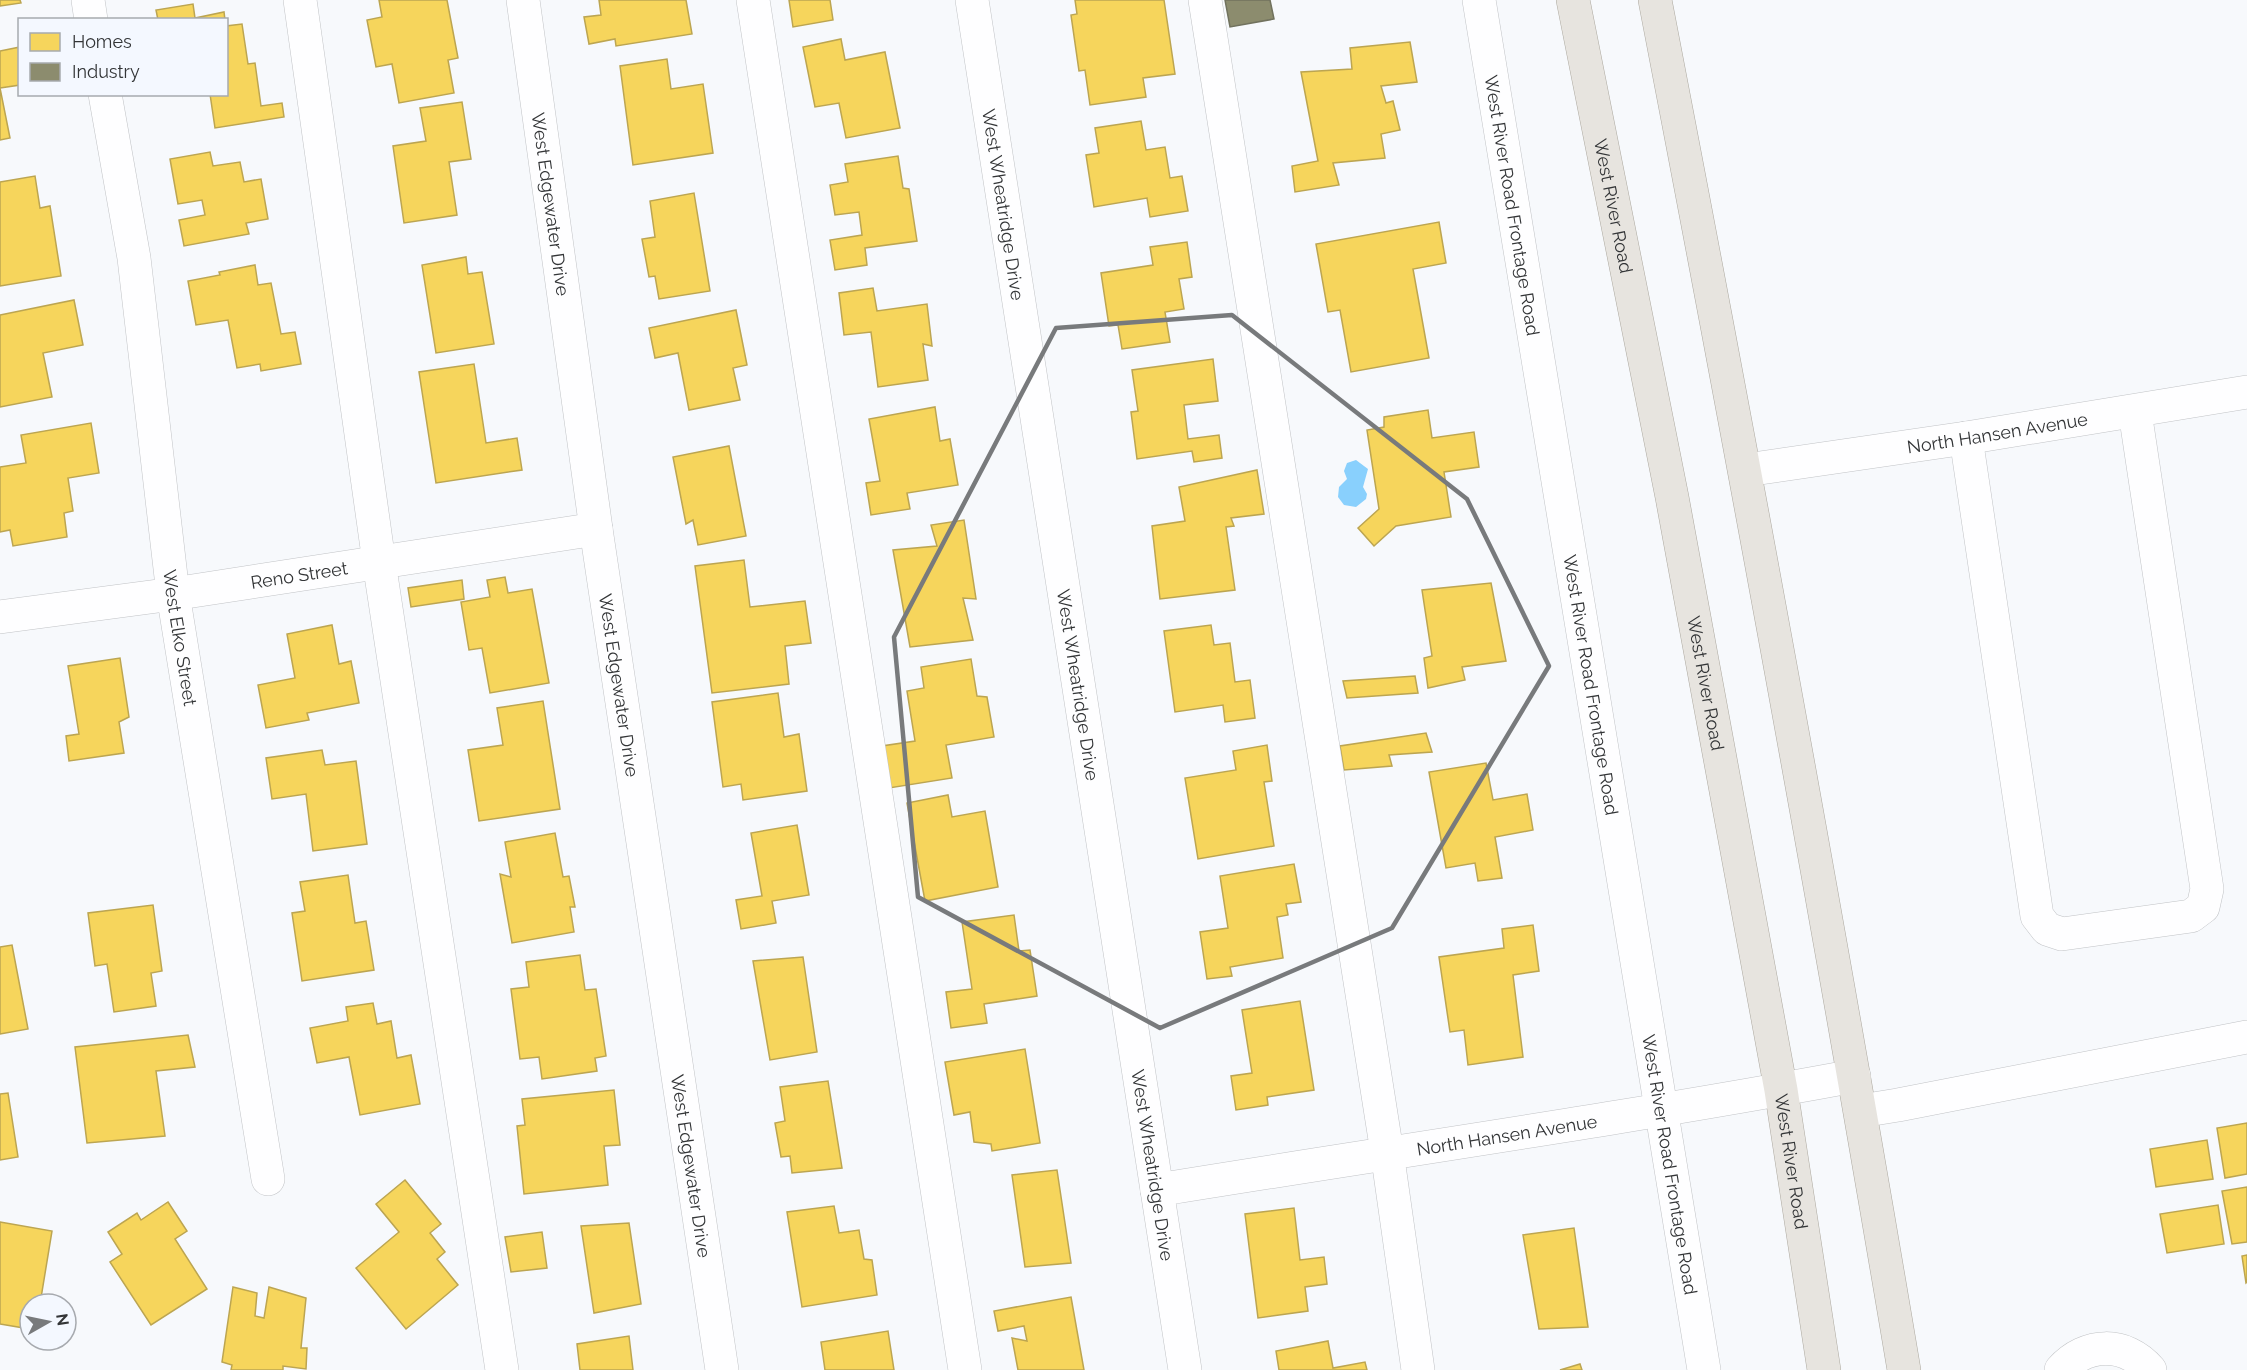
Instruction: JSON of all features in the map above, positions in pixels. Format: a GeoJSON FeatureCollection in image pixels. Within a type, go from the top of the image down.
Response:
{"type":"FeatureCollection","features":[{"type":"Feature","properties":{"kind":"main road","name":"West River Road"},"geometry":{"type":"LineString","coordinates":[[1573,0],[1672,497],[1781,1090],[1824,1370]]}},
{"type":"Feature","properties":{"kind":"main road"},"geometry":{"type":"LineString","coordinates":[[1655,0],[1746,470],[1861,1111],[1904,1370]]}},
{"type":"Feature","properties":{"kind":"street"},"geometry":{"type":"LineString","coordinates":[[88,0],[91,18]]}},
{"type":"Feature","properties":{"kind":"street"},"geometry":{"type":"LineString","coordinates":[[300,0],[380,562],[502,1370]]}},
{"type":"Feature","properties":{"kind":"street","name":"West Edgewater Drive"},"geometry":{"type":"LineString","coordinates":[[523,0],[596,529],[722,1370]]}},
{"type":"Feature","properties":{"kind":"street"},"geometry":{"type":"LineString","coordinates":[[753,0],[965,1370]]}},
{"type":"Feature","properties":{"kind":"street","name":"West Wheatridge Drive"},"geometry":{"type":"LineString","coordinates":[[972,0],[1185,1370]]}},
{"type":"Feature","properties":{"kind":"street"},"geometry":{"type":"LineString","coordinates":[[1205,0],[1387,1152],[1418,1370]]}},
{"type":"Feature","properties":{"kind":"street","name":"West River Road Frontage Road"},"geometry":{"type":"LineString","coordinates":[[1479,0],[1704,1370]]}},
{"type":"Feature","properties":{"kind":"street","name":"West Elko Street"},"geometry":{"type":"LineString","coordinates":[[105,96],[134,258],[173,594],[268,1179]]}},
{"type":"Feature","properties":{"kind":"street","name":"North Hansen Avenue"},"geometry":{"type":"LineString","coordinates":[[1746,470],[2134,412],[2247,392]]}},
{"type":"Feature","properties":{"kind":"street"},"geometry":{"type":"LineString","coordinates":[[1966,438],[2037,916],[2047,929],[2062,934],[2191,916],[2203,907],[2207,889],[2134,412]]}},
{"type":"Feature","properties":{"kind":"street","name":"Reno Street"},"geometry":{"type":"LineString","coordinates":[[0,617],[173,594],[596,529]]}},
{"type":"Feature","properties":{"kind":"street"},"geometry":{"type":"LineString","coordinates":[[1861,1111],[2247,1037]]}},
{"type":"Feature","properties":{"kind":"street","name":"North Hansen Avenue"},"geometry":{"type":"LineString","coordinates":[[1157,1190],[1387,1152],[1661,1111],[1854,1076]]}},
{"type":"Feature","properties":{"kind":"street"},"geometry":{"type":"LineString","coordinates":[[2061,1370],[2070,1360],[2086,1351],[2105,1347],[2125,1351],[2142,1360],[2150,1370]]}},
{"type":"Feature","properties":{"kind":"highlighted area"},"geometry":{"type":"Polygon","coordinates":[[[1232,315],[1467,499],[1549,666],[1392,928],[1160,1028],[918,897],[894,637],[1056,328],[1232,315]]]}},
{"type":"Feature","properties":{"kind":"water"},"geometry":{"type":"Polygon","coordinates":[[[1356,460],[1368,469],[1363,487],[1367,494],[1366,499],[1356,507],[1344,505],[1338,497],[1339,487],[1347,479],[1344,471],[1347,463],[1356,460]]]}},
{"type":"Feature","properties":{"kind":"building: Homes"},"geometry":{"type":"Polygon","coordinates":[[[0,0],[20,0],[21,3],[0,6],[0,0]]]}},
{"type":"Feature","properties":{"kind":"building: Homes"},"geometry":{"type":"Polygon","coordinates":[[[379,0],[447,0],[458,58],[448,60],[454,93],[399,103],[392,64],[376,67],[367,20],[382,17],[379,0]]]}},
{"type":"Feature","properties":{"kind":"building: Homes"},"geometry":{"type":"Polygon","coordinates":[[[599,0],[686,0],[692,34],[616,46],[615,39],[589,44],[584,17],[601,15],[599,0]]]}},
{"type":"Feature","properties":{"kind":"building: Homes"},"geometry":{"type":"Polygon","coordinates":[[[789,0],[830,0],[833,20],[793,27],[789,0]]]}},
{"type":"Feature","properties":{"kind":"building: Homes"},"geometry":{"type":"Polygon","coordinates":[[[1075,0],[1164,0],[1175,74],[1143,78],[1146,97],[1090,105],[1085,70],[1079,71],[1071,15],[1077,14],[1075,0]]]}},
{"type":"Feature","properties":{"kind":"building: Homes"},"geometry":{"type":"Polygon","coordinates":[[[193,4],[195,18],[158,18],[156,10],[193,4]]]}},
{"type":"Feature","properties":{"kind":"building: Homes"},"geometry":{"type":"Polygon","coordinates":[[[224,12],[225,18],[195,18],[224,12]]]}},
{"type":"Feature","properties":{"kind":"building: Homes"},"geometry":{"type":"Polygon","coordinates":[[[242,24],[248,64],[255,63],[261,106],[282,103],[284,117],[215,128],[210,96],[228,96],[228,26],[242,24]]]}},
{"type":"Feature","properties":{"kind":"building: Homes"},"geometry":{"type":"Polygon","coordinates":[[[841,39],[845,60],[885,52],[900,128],[846,138],[839,103],[815,107],[803,47],[841,39]]]}},
{"type":"Feature","properties":{"kind":"building: Homes"},"geometry":{"type":"Polygon","coordinates":[[[1410,42],[1417,82],[1381,86],[1386,103],[1393,101],[1400,130],[1381,134],[1385,158],[1333,163],[1339,185],[1295,192],[1292,166],[1318,161],[1301,72],[1352,69],[1350,48],[1410,42]]]}},
{"type":"Feature","properties":{"kind":"building: Homes"},"geometry":{"type":"Polygon","coordinates":[[[18,47],[18,85],[0,88],[0,51],[18,47]]]}},
{"type":"Feature","properties":{"kind":"building: Homes"},"geometry":{"type":"Polygon","coordinates":[[[667,59],[671,89],[703,84],[713,153],[633,165],[620,66],[667,59]]]}},
{"type":"Feature","properties":{"kind":"building: Homes"},"geometry":{"type":"Polygon","coordinates":[[[0,88],[10,138],[0,140],[0,88]]]}},
{"type":"Feature","properties":{"kind":"building: Homes"},"geometry":{"type":"Polygon","coordinates":[[[462,102],[471,159],[449,162],[457,215],[404,223],[393,146],[426,141],[420,108],[462,102]]]}},
{"type":"Feature","properties":{"kind":"building: Homes"},"geometry":{"type":"Polygon","coordinates":[[[1141,121],[1146,150],[1165,147],[1170,178],[1182,176],[1188,211],[1150,217],[1147,198],[1094,207],[1086,155],[1099,153],[1095,128],[1141,121]]]}},
{"type":"Feature","properties":{"kind":"building: Homes"},"geometry":{"type":"Polygon","coordinates":[[[210,152],[213,166],[240,162],[244,182],[261,179],[268,219],[246,223],[249,234],[184,246],[179,220],[205,215],[202,200],[178,204],[170,159],[210,152]]]}},
{"type":"Feature","properties":{"kind":"building: Homes"},"geometry":{"type":"Polygon","coordinates":[[[898,156],[903,188],[909,189],[917,241],[865,248],[867,265],[835,270],[830,240],[862,235],[859,212],[835,215],[830,185],[848,182],[845,164],[898,156]]]}},
{"type":"Feature","properties":{"kind":"building: Homes"},"geometry":{"type":"Polygon","coordinates":[[[35,176],[40,208],[50,206],[61,276],[0,286],[0,182],[35,176]]]}},
{"type":"Feature","properties":{"kind":"building: Homes"},"geometry":{"type":"Polygon","coordinates":[[[694,193],[710,291],[659,299],[655,276],[649,277],[642,239],[655,237],[650,201],[694,193]]]}},
{"type":"Feature","properties":{"kind":"building: Homes"},"geometry":{"type":"Polygon","coordinates":[[[1439,222],[1446,263],[1413,269],[1429,358],[1351,372],[1340,310],[1328,312],[1316,244],[1439,222]]]}},
{"type":"Feature","properties":{"kind":"building: Homes"},"geometry":{"type":"Polygon","coordinates":[[[1187,242],[1192,277],[1179,279],[1184,309],[1165,312],[1170,342],[1122,349],[1118,325],[1109,326],[1101,273],[1153,265],[1150,247],[1187,242]]]}},
{"type":"Feature","properties":{"kind":"building: Homes"},"geometry":{"type":"Polygon","coordinates":[[[466,257],[468,274],[482,272],[494,344],[436,353],[422,265],[466,257]]]}},
{"type":"Feature","properties":{"kind":"building: Homes"},"geometry":{"type":"Polygon","coordinates":[[[255,265],[258,285],[271,283],[281,334],[295,332],[301,364],[261,371],[260,364],[237,368],[228,320],[196,325],[188,281],[255,265]]]}},
{"type":"Feature","properties":{"kind":"building: Homes"},"geometry":{"type":"Polygon","coordinates":[[[873,288],[877,311],[927,304],[932,346],[923,344],[928,380],[878,387],[871,332],[844,335],[839,293],[873,288]]]}},
{"type":"Feature","properties":{"kind":"building: Homes"},"geometry":{"type":"Polygon","coordinates":[[[74,300],[83,345],[43,353],[52,397],[0,407],[0,315],[74,300]]]}},
{"type":"Feature","properties":{"kind":"building: Homes"},"geometry":{"type":"Polygon","coordinates":[[[736,310],[747,365],[733,368],[740,400],[689,410],[678,353],[655,358],[649,328],[736,310]]]}},
{"type":"Feature","properties":{"kind":"building: Homes"},"geometry":{"type":"Polygon","coordinates":[[[1213,359],[1218,401],[1184,405],[1188,439],[1219,435],[1222,458],[1194,462],[1192,451],[1137,459],[1131,412],[1138,411],[1132,370],[1213,359]]]}},
{"type":"Feature","properties":{"kind":"building: Homes"},"geometry":{"type":"Polygon","coordinates":[[[474,364],[486,443],[517,438],[522,470],[436,483],[419,372],[474,364]]]}},
{"type":"Feature","properties":{"kind":"building: Homes"},"geometry":{"type":"Polygon","coordinates":[[[935,407],[940,441],[950,439],[958,485],[907,493],[910,509],[871,515],[866,483],[880,481],[869,419],[935,407]]]}},
{"type":"Feature","properties":{"kind":"building: Homes"},"geometry":{"type":"Polygon","coordinates":[[[1428,410],[1432,438],[1474,432],[1479,467],[1444,472],[1451,517],[1396,526],[1374,546],[1358,528],[1379,509],[1367,430],[1384,427],[1384,417],[1428,410]]]}},
{"type":"Feature","properties":{"kind":"building: Homes"},"geometry":{"type":"Polygon","coordinates":[[[91,423],[99,473],[68,478],[73,511],[64,513],[67,537],[13,546],[10,530],[0,532],[0,467],[26,463],[21,435],[91,423]]]}},
{"type":"Feature","properties":{"kind":"building: Homes"},"geometry":{"type":"Polygon","coordinates":[[[729,446],[746,536],[698,545],[693,520],[686,524],[673,457],[729,446]]]}},
{"type":"Feature","properties":{"kind":"building: Homes"},"geometry":{"type":"Polygon","coordinates":[[[1257,470],[1264,514],[1231,518],[1234,526],[1226,527],[1235,590],[1160,599],[1152,526],[1185,521],[1179,487],[1257,470]]]}},
{"type":"Feature","properties":{"kind":"building: Homes"},"geometry":{"type":"Polygon","coordinates":[[[964,520],[976,599],[963,598],[973,640],[910,647],[893,550],[937,546],[931,525],[964,520]]]}},
{"type":"Feature","properties":{"kind":"building: Homes"},"geometry":{"type":"Polygon","coordinates":[[[744,560],[750,607],[805,601],[811,643],[785,646],[789,684],[712,693],[695,566],[744,560]]]}},
{"type":"Feature","properties":{"kind":"building: Homes"},"geometry":{"type":"Polygon","coordinates":[[[505,577],[508,593],[532,589],[549,683],[490,693],[482,648],[469,650],[461,602],[490,597],[487,580],[505,577]]]}},
{"type":"Feature","properties":{"kind":"building: Homes"},"geometry":{"type":"Polygon","coordinates":[[[462,580],[464,599],[411,607],[408,588],[462,580]]]}},
{"type":"Feature","properties":{"kind":"building: Homes"},"geometry":{"type":"Polygon","coordinates":[[[1491,583],[1506,661],[1462,667],[1465,680],[1428,688],[1424,658],[1432,656],[1422,590],[1491,583]]]}},
{"type":"Feature","properties":{"kind":"building: Homes"},"geometry":{"type":"Polygon","coordinates":[[[332,625],[339,664],[351,661],[359,703],[307,713],[309,720],[266,728],[258,685],[295,678],[287,634],[332,625]]]}},
{"type":"Feature","properties":{"kind":"building: Homes"},"geometry":{"type":"Polygon","coordinates":[[[1211,625],[1214,645],[1230,643],[1235,682],[1250,680],[1255,718],[1225,722],[1223,705],[1175,712],[1164,631],[1211,625]]]}},
{"type":"Feature","properties":{"kind":"building: Homes"},"geometry":{"type":"Polygon","coordinates":[[[120,658],[129,717],[119,722],[124,753],[69,761],[66,736],[79,734],[68,666],[120,658]]]}},
{"type":"Feature","properties":{"kind":"building: Homes"},"geometry":{"type":"Polygon","coordinates":[[[971,659],[977,696],[987,697],[994,737],[946,745],[952,778],[889,788],[882,746],[915,741],[907,691],[924,688],[921,667],[971,659]]]}},
{"type":"Feature","properties":{"kind":"building: Homes"},"geometry":{"type":"Polygon","coordinates":[[[1415,676],[1418,693],[1347,698],[1343,681],[1415,676]]]}},
{"type":"Feature","properties":{"kind":"building: Homes"},"geometry":{"type":"Polygon","coordinates":[[[778,693],[784,737],[799,734],[807,791],[743,800],[741,784],[723,787],[712,702],[778,693]]]}},
{"type":"Feature","properties":{"kind":"building: Homes"},"geometry":{"type":"Polygon","coordinates":[[[543,701],[560,809],[479,821],[468,750],[503,745],[497,708],[543,701]]]}},
{"type":"Feature","properties":{"kind":"building: Homes"},"geometry":{"type":"Polygon","coordinates":[[[1426,733],[1432,752],[1389,755],[1392,766],[1344,770],[1340,746],[1426,733]]]}},
{"type":"Feature","properties":{"kind":"building: Homes"},"geometry":{"type":"Polygon","coordinates":[[[1267,745],[1272,781],[1264,782],[1274,846],[1198,859],[1185,778],[1236,770],[1233,751],[1267,745]]]}},
{"type":"Feature","properties":{"kind":"building: Homes"},"geometry":{"type":"Polygon","coordinates":[[[322,750],[325,765],[356,761],[367,844],[313,851],[306,794],[272,799],[266,758],[322,750]]]}},
{"type":"Feature","properties":{"kind":"building: Homes"},"geometry":{"type":"Polygon","coordinates":[[[1486,763],[1493,800],[1527,794],[1533,830],[1495,837],[1502,878],[1478,881],[1475,863],[1446,868],[1429,772],[1486,763]]]}},
{"type":"Feature","properties":{"kind":"building: Homes"},"geometry":{"type":"Polygon","coordinates":[[[948,795],[952,817],[985,811],[998,887],[925,901],[907,803],[948,795]]]}},
{"type":"Feature","properties":{"kind":"building: Homes"},"geometry":{"type":"Polygon","coordinates":[[[797,825],[809,895],[772,901],[776,923],[741,929],[736,900],[762,896],[751,833],[797,825]]]}},
{"type":"Feature","properties":{"kind":"building: Homes"},"geometry":{"type":"Polygon","coordinates":[[[555,833],[563,877],[569,876],[575,907],[570,907],[574,932],[512,943],[500,874],[511,877],[505,842],[555,833]]]}},
{"type":"Feature","properties":{"kind":"building: Homes"},"geometry":{"type":"Polygon","coordinates":[[[1294,864],[1301,902],[1286,904],[1288,915],[1277,917],[1283,958],[1230,967],[1232,976],[1207,979],[1200,932],[1228,928],[1220,876],[1294,864]]]}},
{"type":"Feature","properties":{"kind":"building: Homes"},"geometry":{"type":"Polygon","coordinates":[[[348,875],[355,923],[366,921],[374,970],[302,981],[292,913],[305,911],[300,882],[348,875]]]}},
{"type":"Feature","properties":{"kind":"building: Homes"},"geometry":{"type":"Polygon","coordinates":[[[153,905],[162,971],[151,973],[156,1006],[114,1012],[107,964],[95,966],[88,913],[153,905]]]}},
{"type":"Feature","properties":{"kind":"building: Homes"},"geometry":{"type":"Polygon","coordinates":[[[1014,915],[1019,951],[1030,950],[1037,996],[984,1004],[987,1023],[951,1028],[946,992],[972,989],[962,922],[1014,915]]]}},
{"type":"Feature","properties":{"kind":"building: Homes"},"geometry":{"type":"Polygon","coordinates":[[[1533,925],[1539,971],[1513,975],[1523,1057],[1468,1065],[1464,1030],[1450,1032],[1439,957],[1504,948],[1502,929],[1533,925]]]}},
{"type":"Feature","properties":{"kind":"building: Homes"},"geometry":{"type":"Polygon","coordinates":[[[12,945],[28,1029],[0,1034],[0,947],[12,945]]]}},
{"type":"Feature","properties":{"kind":"building: Homes"},"geometry":{"type":"Polygon","coordinates":[[[580,955],[585,990],[596,989],[606,1056],[595,1058],[597,1071],[542,1079],[539,1057],[520,1059],[511,989],[529,987],[526,962],[580,955]]]}},
{"type":"Feature","properties":{"kind":"building: Homes"},"geometry":{"type":"Polygon","coordinates":[[[803,957],[817,1052],[770,1060],[753,961],[803,957]]]}},
{"type":"Feature","properties":{"kind":"building: Homes"},"geometry":{"type":"Polygon","coordinates":[[[1300,1001],[1314,1090],[1267,1097],[1268,1105],[1236,1110],[1231,1076],[1252,1073],[1242,1010],[1300,1001]]]}},
{"type":"Feature","properties":{"kind":"building: Homes"},"geometry":{"type":"Polygon","coordinates":[[[373,1003],[377,1024],[391,1021],[397,1058],[411,1055],[420,1104],[360,1115],[349,1057],[317,1063],[310,1028],[348,1021],[346,1007],[373,1003]]]}},
{"type":"Feature","properties":{"kind":"building: Homes"},"geometry":{"type":"Polygon","coordinates":[[[188,1035],[195,1067],[156,1071],[165,1136],[87,1143],[75,1047],[188,1035]]]}},
{"type":"Feature","properties":{"kind":"building: Homes"},"geometry":{"type":"Polygon","coordinates":[[[1025,1049],[1040,1143],[992,1151],[991,1144],[974,1142],[970,1112],[954,1115],[945,1062],[1025,1049]]]}},
{"type":"Feature","properties":{"kind":"building: Homes"},"geometry":{"type":"Polygon","coordinates":[[[828,1081],[842,1168],[792,1173],[790,1156],[781,1157],[775,1123],[785,1121],[780,1087],[828,1081]]]}},
{"type":"Feature","properties":{"kind":"building: Homes"},"geometry":{"type":"Polygon","coordinates":[[[614,1090],[620,1145],[604,1146],[608,1185],[524,1194],[517,1126],[525,1125],[522,1099],[614,1090]]]}},
{"type":"Feature","properties":{"kind":"building: Homes"},"geometry":{"type":"Polygon","coordinates":[[[8,1093],[18,1157],[0,1160],[0,1094],[8,1093]]]}},
{"type":"Feature","properties":{"kind":"building: Homes"},"geometry":{"type":"Polygon","coordinates":[[[2247,1123],[2247,1174],[2225,1178],[2217,1128],[2247,1123]]]}},
{"type":"Feature","properties":{"kind":"building: Homes"},"geometry":{"type":"Polygon","coordinates":[[[2207,1140],[2213,1179],[2156,1187],[2150,1149],[2207,1140]]]}},
{"type":"Feature","properties":{"kind":"building: Homes"},"geometry":{"type":"Polygon","coordinates":[[[1057,1170],[1071,1263],[1025,1267],[1012,1175],[1057,1170]]]}},
{"type":"Feature","properties":{"kind":"building: Homes"},"geometry":{"type":"Polygon","coordinates":[[[405,1180],[441,1224],[430,1233],[445,1252],[437,1259],[458,1285],[406,1329],[356,1268],[399,1232],[376,1204],[405,1180]]]}},
{"type":"Feature","properties":{"kind":"building: Homes"},"geometry":{"type":"Polygon","coordinates":[[[2247,1187],[2247,1242],[2232,1244],[2222,1191],[2247,1187]]]}},
{"type":"Feature","properties":{"kind":"building: Homes"},"geometry":{"type":"Polygon","coordinates":[[[168,1202],[187,1231],[175,1239],[207,1289],[151,1325],[110,1262],[122,1254],[108,1232],[137,1213],[141,1220],[168,1202]]]}},
{"type":"Feature","properties":{"kind":"building: Homes"},"geometry":{"type":"Polygon","coordinates":[[[2218,1205],[2224,1244],[2167,1253],[2160,1214],[2218,1205]]]}},
{"type":"Feature","properties":{"kind":"building: Homes"},"geometry":{"type":"Polygon","coordinates":[[[834,1206],[839,1233],[859,1230],[864,1259],[872,1260],[877,1295],[802,1307],[787,1212],[834,1206]]]}},
{"type":"Feature","properties":{"kind":"building: Homes"},"geometry":{"type":"Polygon","coordinates":[[[1294,1208],[1300,1260],[1324,1257],[1327,1284],[1305,1287],[1308,1311],[1258,1318],[1245,1214],[1294,1208]]]}},
{"type":"Feature","properties":{"kind":"building: Homes"},"geometry":{"type":"Polygon","coordinates":[[[0,1222],[52,1231],[42,1292],[18,1292],[18,1327],[0,1324],[0,1222]]]}},
{"type":"Feature","properties":{"kind":"building: Homes"},"geometry":{"type":"Polygon","coordinates":[[[629,1223],[641,1304],[594,1313],[581,1226],[629,1223]]]}},
{"type":"Feature","properties":{"kind":"building: Homes"},"geometry":{"type":"Polygon","coordinates":[[[1574,1228],[1588,1327],[1539,1329],[1523,1235],[1574,1228]]]}},
{"type":"Feature","properties":{"kind":"building: Homes"},"geometry":{"type":"Polygon","coordinates":[[[542,1232],[547,1268],[511,1272],[505,1237],[542,1232]]]}},
{"type":"Feature","properties":{"kind":"building: Homes"},"geometry":{"type":"Polygon","coordinates":[[[2247,1255],[2247,1282],[2246,1283],[2242,1256],[2247,1255]]]}},
{"type":"Feature","properties":{"kind":"building: Homes"},"geometry":{"type":"Polygon","coordinates":[[[233,1287],[257,1293],[255,1316],[264,1318],[269,1287],[306,1298],[301,1348],[307,1348],[306,1369],[283,1366],[283,1370],[231,1370],[232,1365],[222,1362],[233,1287]]]}},
{"type":"Feature","properties":{"kind":"building: Homes"},"geometry":{"type":"Polygon","coordinates":[[[1071,1297],[1084,1370],[1018,1370],[1012,1338],[1027,1341],[1024,1326],[998,1331],[994,1311],[1071,1297]]]}},
{"type":"Feature","properties":{"kind":"building: Homes"},"geometry":{"type":"Polygon","coordinates":[[[888,1331],[894,1370],[825,1370],[821,1342],[888,1331]]]}},
{"type":"Feature","properties":{"kind":"building: Homes"},"geometry":{"type":"Polygon","coordinates":[[[629,1336],[633,1370],[580,1370],[577,1344],[629,1336]]]}},
{"type":"Feature","properties":{"kind":"building: Homes"},"geometry":{"type":"Polygon","coordinates":[[[1328,1341],[1333,1368],[1365,1362],[1367,1370],[1279,1370],[1276,1351],[1328,1341]]]}},
{"type":"Feature","properties":{"kind":"building: Homes"},"geometry":{"type":"Polygon","coordinates":[[[1580,1364],[1582,1370],[1560,1370],[1580,1364]]]}},
{"type":"Feature","properties":{"kind":"building: Industry"},"geometry":{"type":"Polygon","coordinates":[[[1225,0],[1270,0],[1274,19],[1230,27],[1225,0]]]}}]}
